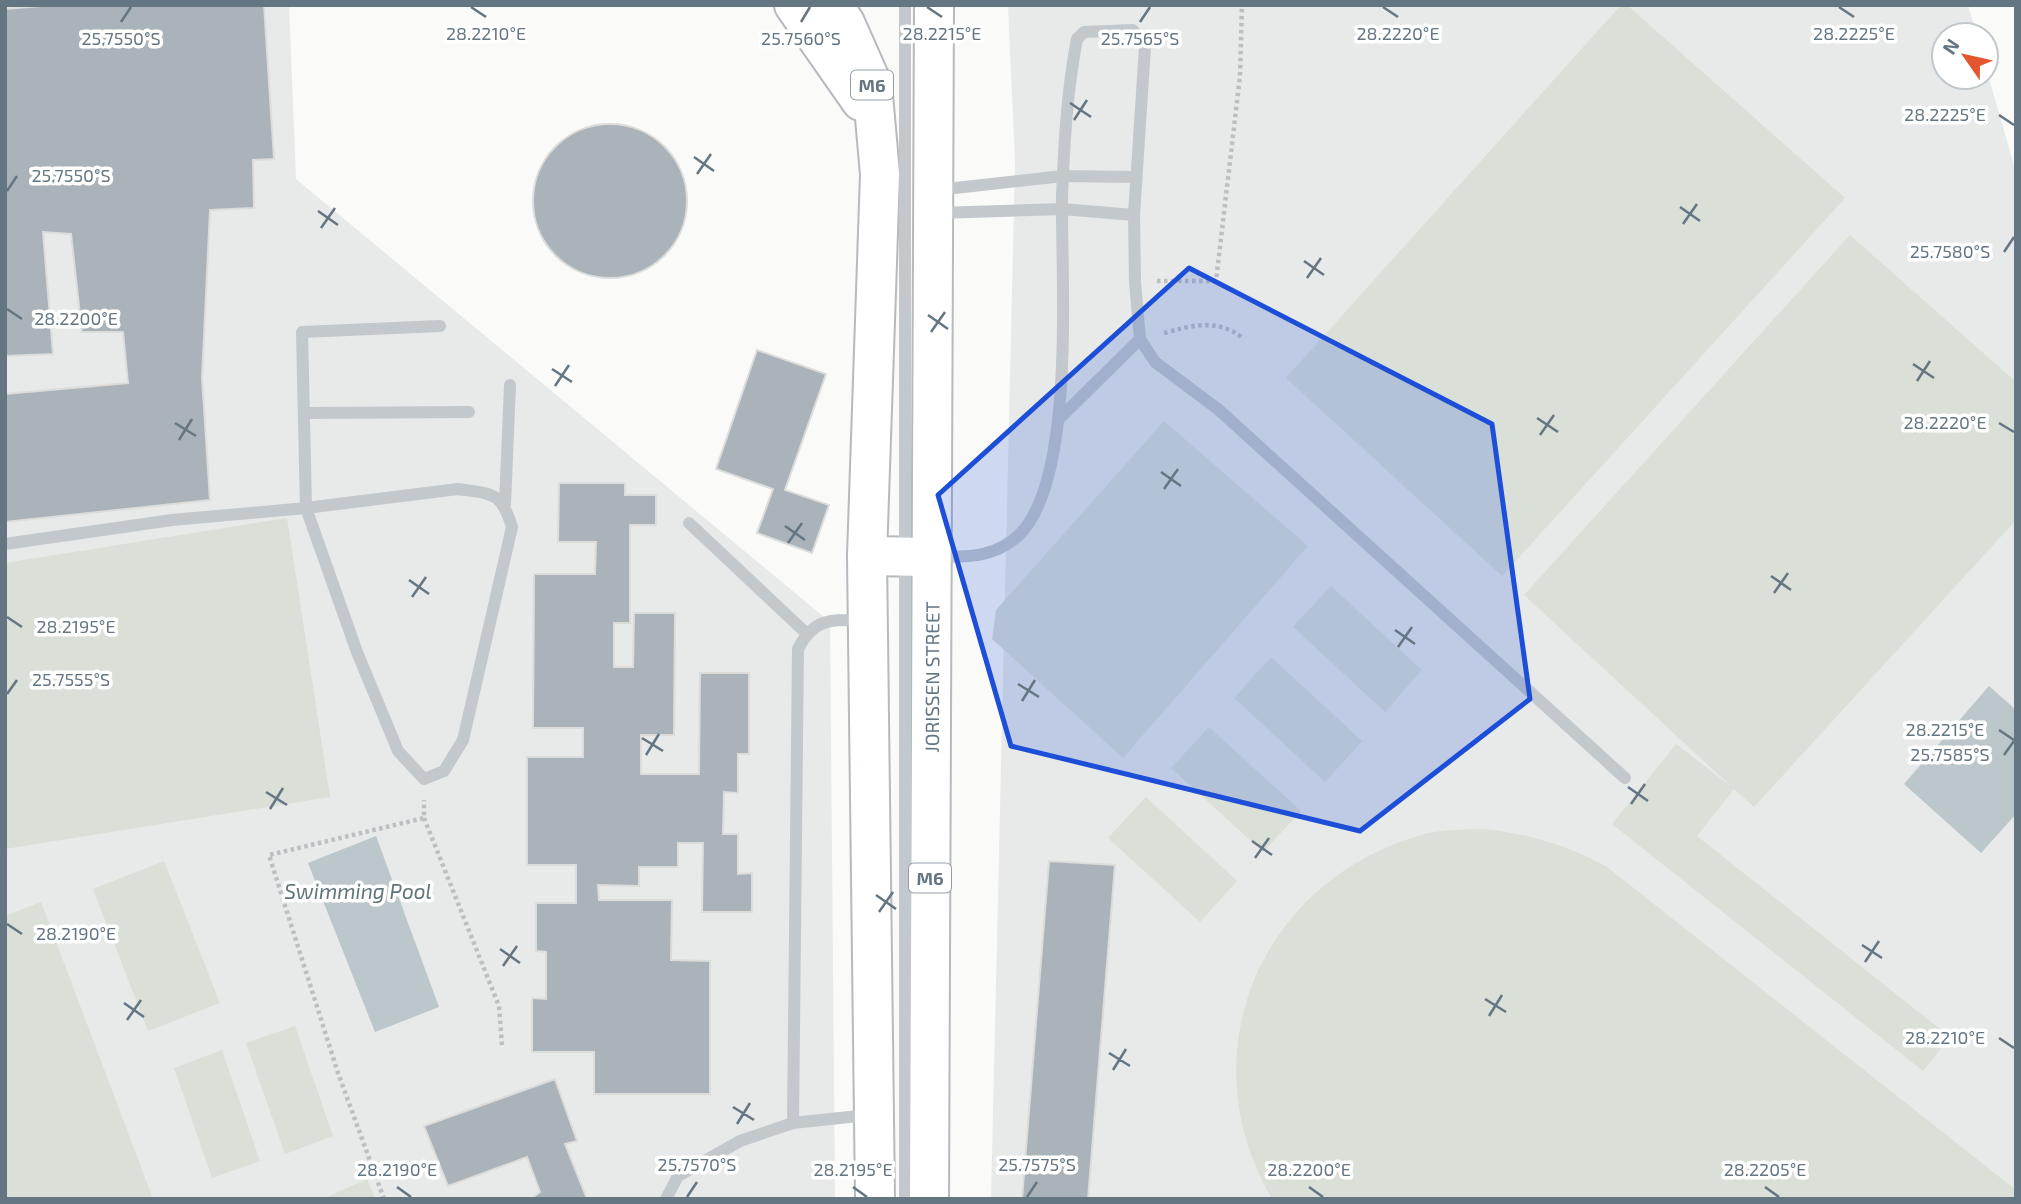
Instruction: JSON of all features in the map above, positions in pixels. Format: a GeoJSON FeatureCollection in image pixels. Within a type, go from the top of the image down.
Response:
{"type":"FeatureCollection","features":[{"type":"Feature","properties":{"kind":"main road"},"geometry":{"type":"LineString","coordinates":[[794,5],[874,120]]}},
{"type":"Feature","properties":{"kind":"main road","name":"M6"},"geometry":{"type":"LineString","coordinates":[[833,5],[845,23],[872,85],[874,120],[913,177]]}},
{"type":"Feature","properties":{"kind":"main road","name":"M6"},"geometry":{"type":"LineString","coordinates":[[913,177],[934,5]]}},
{"type":"Feature","properties":{"kind":"main road","name":"JORISSEN STREET"},"geometry":{"type":"LineString","coordinates":[[913,177],[893,557],[929,1199]]}},
{"type":"Feature","properties":{"kind":"main road","name":"JORISSEN STREET"},"geometry":{"type":"LineString","coordinates":[[875,1199],[876,1115],[867,620],[893,557],[913,177]]}},
{"type":"Feature","properties":{"kind":"lane"},"geometry":{"type":"LineString","coordinates":[[889,328],[913,177],[905,5]]}},
{"type":"Feature","properties":{"kind":"lane"},"geometry":{"type":"LineString","coordinates":[[893,557],[974,557],[991,553],[1020,534],[1034,514],[1046,486],[1060,418],[1063,176],[1074,51],[1077,39],[1084,32],[1133,30],[1145,47],[1134,215],[1135,282],[1140,339],[1155,362],[1219,410],[1625,778]]}},
{"type":"Feature","properties":{"kind":"lane"},"geometry":{"type":"LineString","coordinates":[[872,48],[913,177]]}},
{"type":"Feature","properties":{"kind":"lane"},"geometry":{"type":"LineString","coordinates":[[913,177],[1136,177]]}},
{"type":"Feature","properties":{"kind":"lane"},"geometry":{"type":"LineString","coordinates":[[913,177],[1062,209],[1134,215]]}},
{"type":"Feature","properties":{"kind":"lane"},"geometry":{"type":"LineString","coordinates":[[440,326],[302,332],[306,508],[357,652],[397,751],[424,779],[444,771],[463,740],[512,527],[505,504],[510,385]]}},
{"type":"Feature","properties":{"kind":"lane"},"geometry":{"type":"LineString","coordinates":[[1060,418],[1140,339]]}},
{"type":"Feature","properties":{"kind":"lane"},"geometry":{"type":"LineString","coordinates":[[304,413],[469,412]]}},
{"type":"Feature","properties":{"kind":"lane"},"geometry":{"type":"LineString","coordinates":[[5,544],[172,520],[306,508],[458,489],[495,495],[505,504]]}},
{"type":"Feature","properties":{"kind":"lane"},"geometry":{"type":"LineString","coordinates":[[689,523],[806,633]]}},
{"type":"Feature","properties":{"kind":"lane","name":"JORISSEN STREET"},"geometry":{"type":"LineString","coordinates":[[893,557],[905,1199]]}},
{"type":"Feature","properties":{"kind":"lane"},"geometry":{"type":"LineString","coordinates":[[793,1123],[798,649],[806,633],[820,623],[867,620]]}},
{"type":"Feature","properties":{"kind":"lane"},"geometry":{"type":"LineString","coordinates":[[886,992],[887,1199]]}},
{"type":"Feature","properties":{"kind":"lane"},"geometry":{"type":"LineString","coordinates":[[666,1199],[678,1175],[740,1142],[793,1123],[876,1115]]}},
{"type":"Feature","properties":{"kind":"path"},"geometry":{"type":"LineString","coordinates":[[1135,282],[1216,281],[1240,76],[1242,5]]}},
{"type":"Feature","properties":{"kind":"path"},"geometry":{"type":"LineString","coordinates":[[1140,339],[1202,323],[1230,328],[1244,339]]}},
{"type":"Feature","properties":{"kind":"path"},"geometry":{"type":"LineString","coordinates":[[424,779],[424,818],[499,1006],[502,1045]]}},
{"type":"Feature","properties":{"kind":"path"},"geometry":{"type":"LineString","coordinates":[[384,1199],[338,1073],[269,855],[424,818]]}},
{"type":"Feature","properties":{"kind":"highlighted area"},"geometry":{"type":"Polygon","coordinates":[[[1189,268],[1492,424],[1530,699],[1360,831],[1011,746],[938,495],[1189,268]]]}},
{"type":"Feature","properties":{"kind":"shaded area"},"geometry":{"type":"Polygon","coordinates":[[[5,5],[289,5],[296,179],[830,622],[835,1199],[5,1199],[5,5]]]}},
{"type":"Feature","properties":{"kind":"shaded area"},"geometry":{"type":"Polygon","coordinates":[[[1008,5],[1968,5],[1973,21],[1930,21],[1930,91],[1993,91],[2016,172],[2016,1199],[991,1199],[1015,162],[1008,5]]]}},
{"type":"Feature","properties":{"kind":"shaded area"},"geometry":{"type":"Polygon","coordinates":[[[1621,5],[1627,5],[1845,198],[1502,576],[1286,378],[1621,5]]]}},
{"type":"Feature","properties":{"kind":"shaded area"},"geometry":{"type":"Polygon","coordinates":[[[1850,235],[2016,382],[2016,520],[1754,807],[1734,789],[1697,836],[1950,1037],[1923,1071],[1612,824],[1676,744],[1733,788],[1524,595],[1850,235]]]}},
{"type":"Feature","properties":{"kind":"shaded area"},"geometry":{"type":"Polygon","coordinates":[[[1164,421],[1308,546],[1123,758],[992,639],[996,610],[1164,421]]]}},
{"type":"Feature","properties":{"kind":"shaded area"},"geometry":{"type":"Polygon","coordinates":[[[287,518],[330,797],[5,849],[5,563],[287,518]]]}},
{"type":"Feature","properties":{"kind":"shaded area"},"geometry":{"type":"Polygon","coordinates":[[[1331,586],[1422,670],[1385,712],[1293,627],[1331,586]]]}},
{"type":"Feature","properties":{"kind":"shaded area"},"geometry":{"type":"Polygon","coordinates":[[[1271,657],[1362,741],[1325,782],[1234,698],[1271,657]]]}},
{"type":"Feature","properties":{"kind":"shaded area"},"geometry":{"type":"Polygon","coordinates":[[[1209,727],[1301,811],[1263,852],[1171,768],[1209,727]]]}},
{"type":"Feature","properties":{"kind":"shaded area"},"geometry":{"type":"Polygon","coordinates":[[[1146,797],[1237,881],[1200,922],[1108,838],[1146,797]]]}},
{"type":"Feature","properties":{"kind":"shaded area"},"geometry":{"type":"Polygon","coordinates":[[[1483,829],[1547,842],[1577,852],[1607,867],[2016,1190],[2016,1199],[1272,1199],[1247,1143],[1237,1086],[1240,1031],[1255,978],[1282,930],[1320,889],[1368,856],[1425,834],[1446,830],[1483,829]]]}},
{"type":"Feature","properties":{"kind":"shaded area"},"geometry":{"type":"Polygon","coordinates":[[[164,861],[220,1003],[148,1031],[93,889],[164,861]]]}},
{"type":"Feature","properties":{"kind":"shaded area"},"geometry":{"type":"Polygon","coordinates":[[[41,902],[153,1199],[5,1199],[5,916],[41,902]]]}},
{"type":"Feature","properties":{"kind":"shaded area"},"geometry":{"type":"Polygon","coordinates":[[[295,1026],[333,1136],[285,1154],[246,1043],[295,1026]]]}},
{"type":"Feature","properties":{"kind":"shaded area"},"geometry":{"type":"Polygon","coordinates":[[[222,1050],[260,1161],[212,1178],[174,1068],[222,1050]]]}},
{"type":"Feature","properties":{"kind":"shaded area"},"geometry":{"type":"Polygon","coordinates":[[[367,1179],[375,1199],[323,1199],[367,1179]]]}},
{"type":"Feature","properties":{"kind":"water"},"geometry":{"type":"Polygon","coordinates":[[[1989,686],[2016,710],[2016,814],[1981,853],[1904,784],[1989,686]]]}},
{"type":"Feature","properties":{"kind":"water","name":"Swimming Pool"},"geometry":{"type":"Polygon","coordinates":[[[376,836],[439,1007],[375,1032],[308,863],[376,836]]]}},
{"type":"Feature","properties":{"kind":"building"},"geometry":{"type":"Polygon","coordinates":[[[52,5],[264,5],[274,159],[253,160],[254,208],[210,210],[202,378],[210,500],[5,522],[5,394],[128,383],[123,332],[82,332],[71,234],[43,232],[53,354],[5,356],[5,9],[52,5]]]}},
{"type":"Feature","properties":{"kind":"building"},"geometry":{"type":"Polygon","coordinates":[[[610,124],[639,130],[664,147],[681,172],[687,201],[681,230],[664,255],[639,272],[610,278],[581,272],[556,255],[539,230],[533,201],[539,172],[556,147],[581,130],[610,124]]]}},
{"type":"Feature","properties":{"kind":"building"},"geometry":{"type":"Polygon","coordinates":[[[757,350],[826,374],[785,490],[829,505],[812,553],[757,533],[773,489],[716,469],[757,350]]]}},
{"type":"Feature","properties":{"kind":"building"},"geometry":{"type":"Polygon","coordinates":[[[559,483],[625,483],[625,495],[656,495],[656,525],[630,525],[630,623],[614,623],[614,667],[633,667],[634,613],[675,613],[674,735],[641,735],[641,774],[699,774],[700,673],[749,673],[749,754],[738,754],[738,793],[724,792],[723,834],[738,834],[738,874],[752,873],[752,912],[702,912],[703,843],[678,843],[678,867],[639,867],[639,886],[598,885],[599,900],[672,900],[671,960],[710,961],[710,1094],[594,1094],[594,1052],[532,1052],[532,998],[546,999],[546,952],[536,951],[536,903],[576,903],[576,865],[527,865],[527,757],[583,757],[583,728],[533,728],[534,574],[595,574],[596,542],[558,542],[559,483]]]}},
{"type":"Feature","properties":{"kind":"building"},"geometry":{"type":"Polygon","coordinates":[[[1049,861],[1115,865],[1088,1199],[1022,1199],[1049,861]]]}},
{"type":"Feature","properties":{"kind":"building"},"geometry":{"type":"Polygon","coordinates":[[[555,1079],[577,1141],[565,1144],[587,1199],[531,1199],[540,1192],[527,1157],[448,1186],[424,1126],[555,1079]]]}}]}
